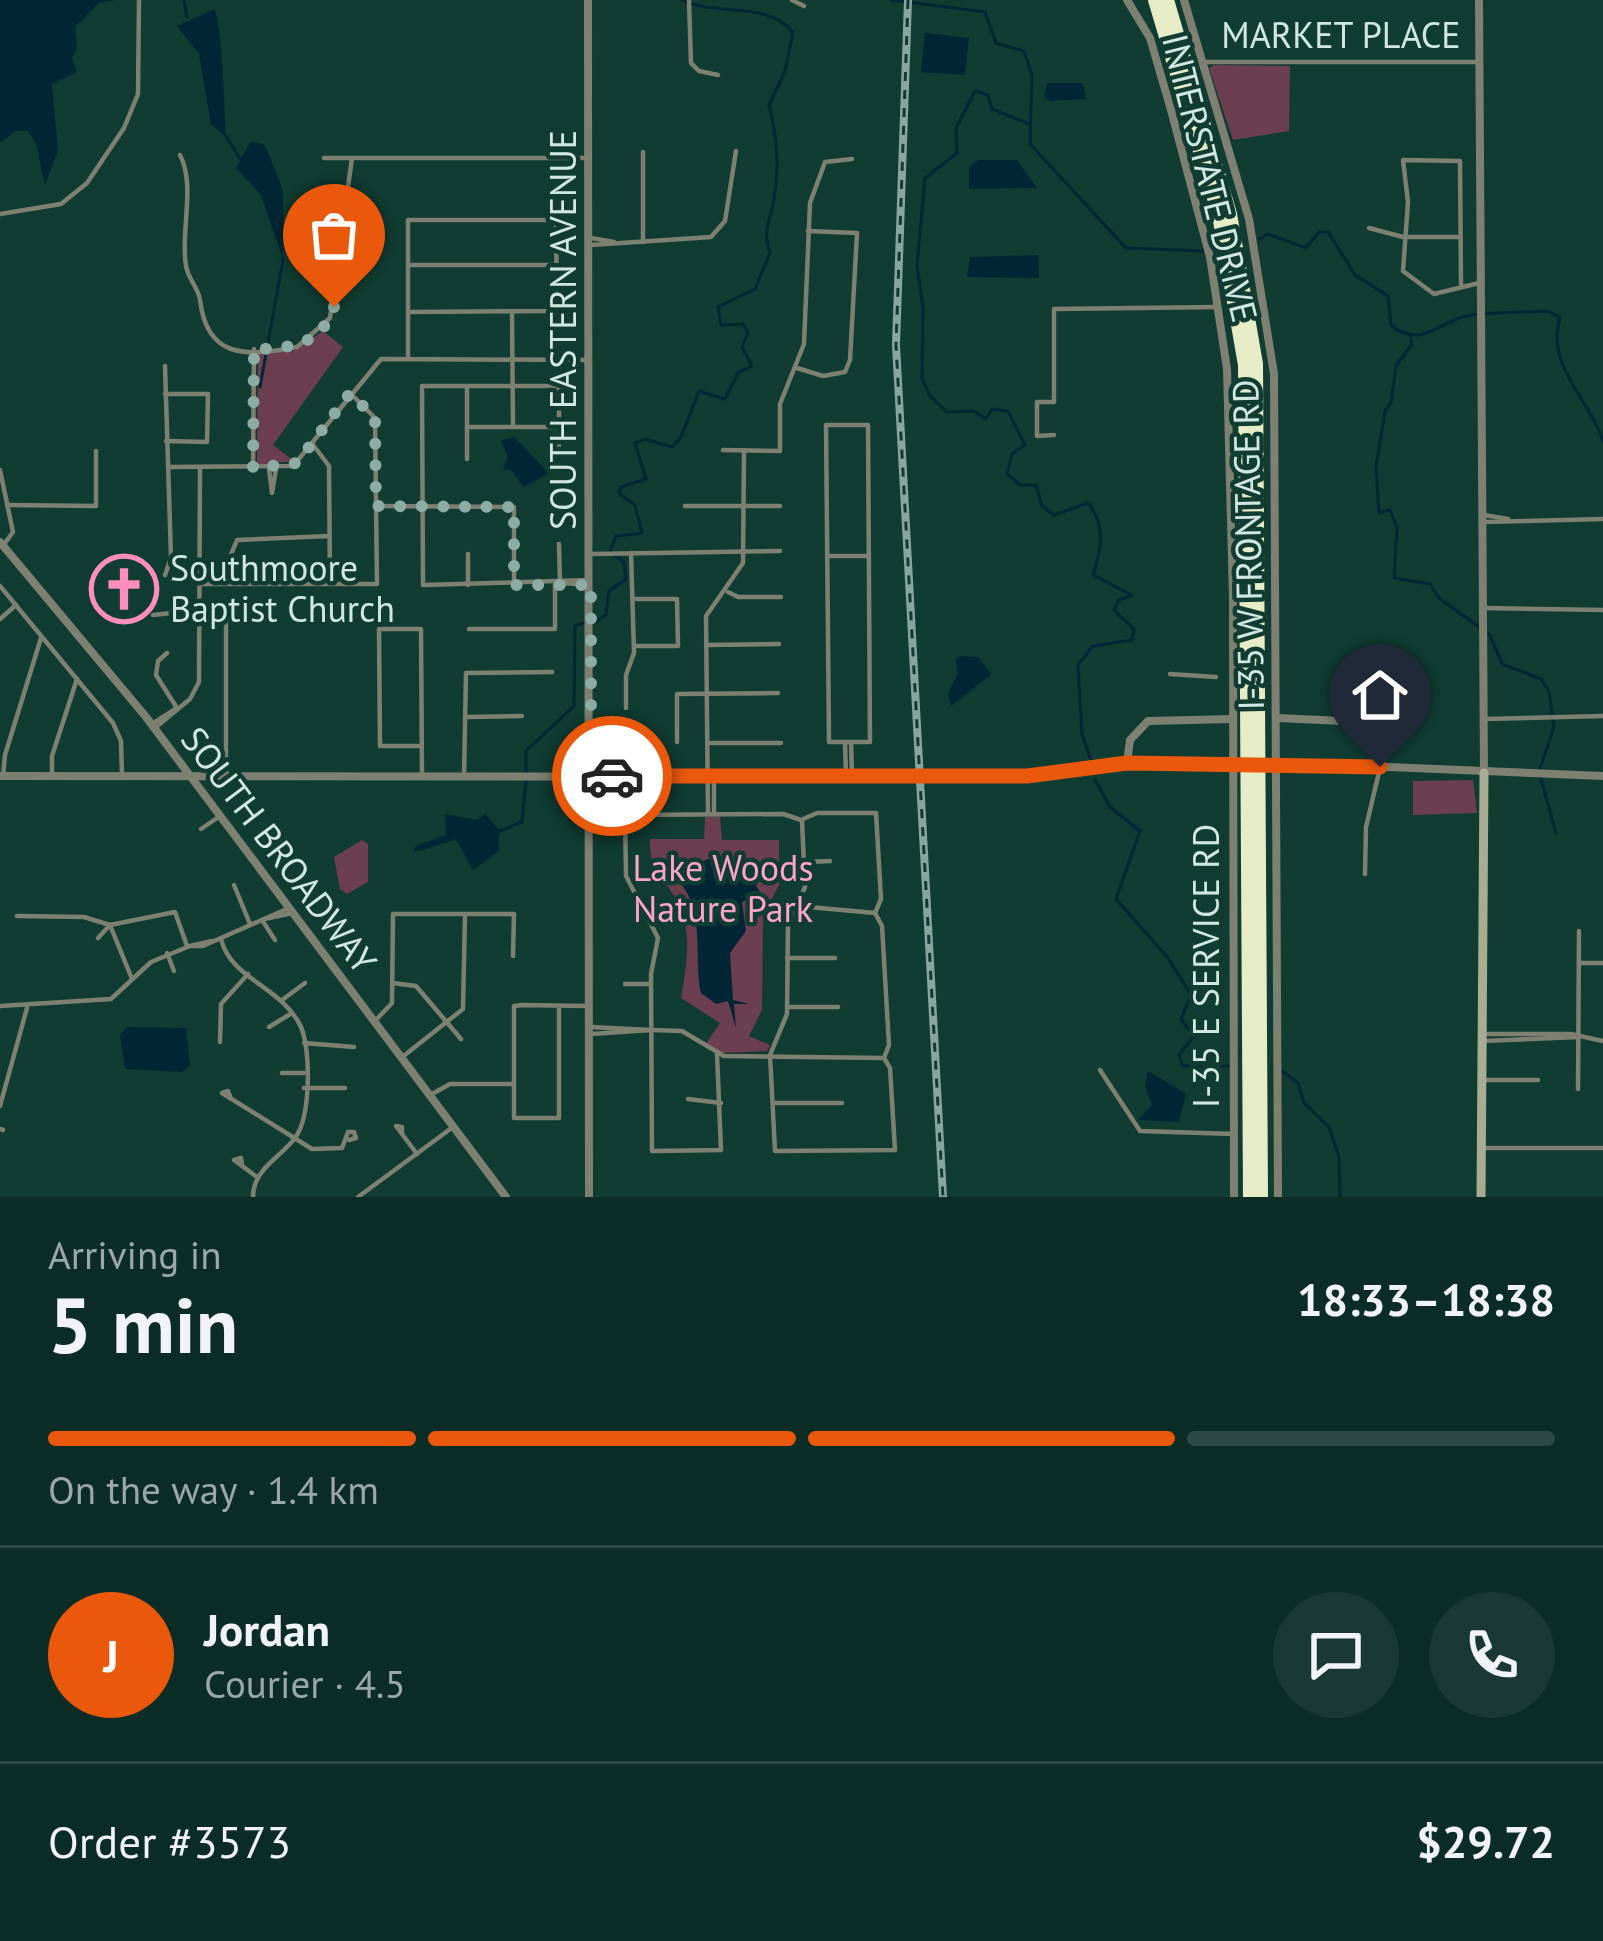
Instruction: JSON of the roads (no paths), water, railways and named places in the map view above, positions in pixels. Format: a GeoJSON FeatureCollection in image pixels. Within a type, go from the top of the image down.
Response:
{"type":"FeatureCollection","features":[{"type":"Feature","properties":{"kind":"highway"},"geometry":{"type":"LineString","coordinates":[[1152,0],[1228,252],[1248,400],[1250,1197]]}},
{"type":"Feature","properties":{"kind":"highway"},"geometry":{"type":"LineString","coordinates":[[1167,0],[1230,214],[1256,364],[1262,1197]]}},
{"type":"Feature","properties":{"kind":"main road"},"geometry":{"type":"LineString","coordinates":[[1480,1197],[1484,773]]}},
{"type":"Feature","properties":{"kind":"street"},"geometry":{"type":"LineString","coordinates":[[0,214],[62,204],[87,183],[124,128],[138,94],[139,0]]}},
{"type":"Feature","properties":{"kind":"street","name":"SOUTH EASTERN AVENUE"},"geometry":{"type":"LineString","coordinates":[[588,0],[597,554],[591,582],[589,1197]]}},
{"type":"Feature","properties":{"kind":"street"},"geometry":{"type":"LineString","coordinates":[[689,0],[691,63],[699,71],[718,75]]}},
{"type":"Feature","properties":{"kind":"street"},"geometry":{"type":"LineString","coordinates":[[792,0],[804,6]]}},
{"type":"Feature","properties":{"kind":"street","name":"INTERSTATE DRIVE"},"geometry":{"type":"LineString","coordinates":[[1127,0],[1146,28],[1156,59],[1219,308],[1228,395],[1233,591]]}},
{"type":"Feature","properties":{"kind":"street","name":"I-35 W FRONTAGE RD"},"geometry":{"type":"LineString","coordinates":[[1184,0],[1249,219],[1269,325],[1277,438],[1278,1197]]}},
{"type":"Feature","properties":{"kind":"street"},"geometry":{"type":"LineString","coordinates":[[1479,0],[1484,773]]}},
{"type":"Feature","properties":{"kind":"street","name":"MARKET PLACE"},"geometry":{"type":"LineString","coordinates":[[1203,62],[1480,62]]}},
{"type":"Feature","properties":{"kind":"street"},"geometry":{"type":"LineString","coordinates":[[591,241],[697,242],[717,233],[726,214],[736,151]]}},
{"type":"Feature","properties":{"kind":"street"},"geometry":{"type":"LineString","coordinates":[[643,152],[643,242]]}},
{"type":"Feature","properties":{"kind":"street"},"geometry":{"type":"LineString","coordinates":[[180,155],[186,271],[210,339],[229,348],[254,349],[297,347],[330,318],[352,158]]}},
{"type":"Feature","properties":{"kind":"street"},"geometry":{"type":"LineString","coordinates":[[324,158],[590,158]]}},
{"type":"Feature","properties":{"kind":"street"},"geometry":{"type":"LineString","coordinates":[[723,450],[780,451],[780,404],[804,344],[808,231],[819,170],[832,158],[852,159]]}},
{"type":"Feature","properties":{"kind":"street"},"geometry":{"type":"LineString","coordinates":[[1461,285],[1460,161],[1403,160],[1408,202],[1402,268],[1434,294],[1482,283]]}},
{"type":"Feature","properties":{"kind":"street"},"geometry":{"type":"LineString","coordinates":[[1460,184],[1481,184]]}},
{"type":"Feature","properties":{"kind":"street"},"geometry":{"type":"LineString","coordinates":[[408,312],[557,311],[556,220],[408,220],[408,265],[408,312],[408,358]]}},
{"type":"Feature","properties":{"kind":"street"},"geometry":{"type":"LineString","coordinates":[[1369,228],[1402,237],[1460,237]]}},
{"type":"Feature","properties":{"kind":"street"},"geometry":{"type":"LineString","coordinates":[[797,368],[833,376],[847,369],[850,360],[856,233],[808,231]]}},
{"type":"Feature","properties":{"kind":"street"},"geometry":{"type":"LineString","coordinates":[[408,265],[556,265]]}},
{"type":"Feature","properties":{"kind":"street"},"geometry":{"type":"LineString","coordinates":[[1054,435],[1037,436],[1037,402],[1054,402],[1054,309],[1219,308]]}},
{"type":"Feature","properties":{"kind":"street"},"geometry":{"type":"LineString","coordinates":[[512,311],[513,427]]}},
{"type":"Feature","properties":{"kind":"street"},"geometry":{"type":"LineString","coordinates":[[253,468],[254,349]]}},
{"type":"Feature","properties":{"kind":"street"},"geometry":{"type":"LineString","coordinates":[[170,467],[272,469],[297,463],[374,362],[591,357]]}},
{"type":"Feature","properties":{"kind":"street"},"geometry":{"type":"LineString","coordinates":[[165,366],[171,558],[165,575]]}},
{"type":"Feature","properties":{"kind":"street"},"geometry":{"type":"LineString","coordinates":[[559,446],[559,386],[422,386],[423,585],[591,582]]}},
{"type":"Feature","properties":{"kind":"street"},"geometry":{"type":"LineString","coordinates":[[467,386],[467,458]]}},
{"type":"Feature","properties":{"kind":"street"},"geometry":{"type":"LineString","coordinates":[[200,584],[377,584],[375,418],[350,393]]}},
{"type":"Feature","properties":{"kind":"street"},"geometry":{"type":"LineString","coordinates":[[165,394],[208,394],[207,442],[166,441]]}},
{"type":"Feature","properties":{"kind":"street"},"geometry":{"type":"LineString","coordinates":[[826,425],[868,425],[870,742],[829,742],[827,556],[826,425]]}},
{"type":"Feature","properties":{"kind":"street"},"geometry":{"type":"LineString","coordinates":[[467,427],[558,427]]}},
{"type":"Feature","properties":{"kind":"street"},"geometry":{"type":"LineString","coordinates":[[312,445],[328,461],[329,584]]}},
{"type":"Feature","properties":{"kind":"street"},"geometry":{"type":"LineString","coordinates":[[711,814],[706,742],[708,610],[740,572],[744,450]]}},
{"type":"Feature","properties":{"kind":"street"},"geometry":{"type":"LineString","coordinates":[[7,505],[96,506],[96,451]]}},
{"type":"Feature","properties":{"kind":"street"},"geometry":{"type":"LineString","coordinates":[[153,726],[199,682],[200,468]]}},
{"type":"Feature","properties":{"kind":"street"},"geometry":{"type":"LineString","coordinates":[[0,470],[13,532],[1,543]]}},
{"type":"Feature","properties":{"kind":"street"},"geometry":{"type":"LineString","coordinates":[[376,506],[514,507],[514,585]]}},
{"type":"Feature","properties":{"kind":"street"},"geometry":{"type":"LineString","coordinates":[[685,506],[780,506]]}},
{"type":"Feature","properties":{"kind":"street"},"geometry":{"type":"LineString","coordinates":[[1482,519],[1603,519]]}},
{"type":"Feature","properties":{"kind":"street"},"geometry":{"type":"LineString","coordinates":[[230,584],[230,557],[237,540],[329,536]]}},
{"type":"Feature","properties":{"kind":"street","name":"SOUTH BROADWAY"},"geometry":{"type":"LineString","coordinates":[[1,543],[153,726],[506,1197]]}},
{"type":"Feature","properties":{"kind":"street"},"geometry":{"type":"LineString","coordinates":[[469,629],[555,629],[560,544]]}},
{"type":"Feature","properties":{"kind":"street"},"geometry":{"type":"LineString","coordinates":[[597,554],[780,551]]}},
{"type":"Feature","properties":{"kind":"street"},"geometry":{"type":"LineString","coordinates":[[626,708],[626,674],[634,646],[634,553]]}},
{"type":"Feature","properties":{"kind":"street"},"geometry":{"type":"LineString","coordinates":[[468,554],[468,585]]}},
{"type":"Feature","properties":{"kind":"street"},"geometry":{"type":"LineString","coordinates":[[827,556],[869,556]]}},
{"type":"Feature","properties":{"kind":"street"},"geometry":{"type":"LineString","coordinates":[[0,586],[117,728],[122,776]]}},
{"type":"Feature","properties":{"kind":"street"},"geometry":{"type":"LineString","coordinates":[[726,590],[738,597],[781,597]]}},
{"type":"Feature","properties":{"kind":"street","name":"I-35 E SERVICE RD"},"geometry":{"type":"LineString","coordinates":[[1233,591],[1234,1197]]}},
{"type":"Feature","properties":{"kind":"street"},"geometry":{"type":"LineString","coordinates":[[634,599],[677,599],[678,646],[634,646]]}},
{"type":"Feature","properties":{"kind":"street"},"geometry":{"type":"LineString","coordinates":[[0,619],[16,605]]}},
{"type":"Feature","properties":{"kind":"street"},"geometry":{"type":"LineString","coordinates":[[1483,610],[1603,610]]}},
{"type":"Feature","properties":{"kind":"street"},"geometry":{"type":"LineString","coordinates":[[153,615],[226,618],[226,776]]}},
{"type":"Feature","properties":{"kind":"street"},"geometry":{"type":"LineString","coordinates":[[422,746],[380,746],[379,629],[422,629],[422,746],[422,776]]}},
{"type":"Feature","properties":{"kind":"street"},"geometry":{"type":"LineString","coordinates":[[42,636],[2,776],[849,776],[1080,771],[1127,763],[1293,763],[1603,776]]}},
{"type":"Feature","properties":{"kind":"street"},"geometry":{"type":"LineString","coordinates":[[706,645],[778,644]]}},
{"type":"Feature","properties":{"kind":"street"},"geometry":{"type":"LineString","coordinates":[[167,653],[158,662],[156,675],[177,708]]}},
{"type":"Feature","properties":{"kind":"street"},"geometry":{"type":"LineString","coordinates":[[466,776],[466,673],[551,672]]}},
{"type":"Feature","properties":{"kind":"street"},"geometry":{"type":"LineString","coordinates":[[1170,674],[1216,677]]}},
{"type":"Feature","properties":{"kind":"street"},"geometry":{"type":"LineString","coordinates":[[52,776],[52,756],[77,679]]}},
{"type":"Feature","properties":{"kind":"street"},"geometry":{"type":"LineString","coordinates":[[677,742],[677,694],[778,693]]}},
{"type":"Feature","properties":{"kind":"street"},"geometry":{"type":"LineString","coordinates":[[466,717],[522,716]]}},
{"type":"Feature","properties":{"kind":"street"},"geometry":{"type":"LineString","coordinates":[[1483,717],[1603,716]]}},
{"type":"Feature","properties":{"kind":"street"},"geometry":{"type":"LineString","coordinates":[[1127,763],[1130,740],[1148,721],[1233,718]]}},
{"type":"Feature","properties":{"kind":"street"},"geometry":{"type":"LineString","coordinates":[[1278,718],[1363,722],[1380,738],[1380,767],[1366,827],[1365,874]]}},
{"type":"Feature","properties":{"kind":"street"},"geometry":{"type":"LineString","coordinates":[[706,742],[781,743]]}},
{"type":"Feature","properties":{"kind":"street"},"geometry":{"type":"LineString","coordinates":[[848,742],[849,776]]}},
{"type":"Feature","properties":{"kind":"street"},"geometry":{"type":"LineString","coordinates":[[201,790],[206,776]]}},
{"type":"Feature","properties":{"kind":"street"},"geometry":{"type":"LineString","coordinates":[[718,1054],[722,1150],[652,1151],[651,984],[658,934],[626,876],[625,815],[788,814],[801,820],[817,813],[876,813],[881,899],[875,913]]}},
{"type":"Feature","properties":{"kind":"street"},"geometry":{"type":"LineString","coordinates":[[201,829],[220,816]]}},
{"type":"Feature","properties":{"kind":"street"},"geometry":{"type":"LineString","coordinates":[[801,820],[805,887],[788,928],[787,1007],[770,1054],[775,1151],[895,1150],[891,1073],[884,1058],[889,1045],[882,926],[875,913]]}},
{"type":"Feature","properties":{"kind":"street"},"geometry":{"type":"LineString","coordinates":[[805,862],[830,862]]}},
{"type":"Feature","properties":{"kind":"street"},"geometry":{"type":"LineString","coordinates":[[234,885],[250,925]]}},
{"type":"Feature","properties":{"kind":"street"},"geometry":{"type":"LineString","coordinates":[[796,905],[875,913]]}},
{"type":"Feature","properties":{"kind":"street"},"geometry":{"type":"LineString","coordinates":[[98,938],[124,918],[178,909],[189,946]]}},
{"type":"Feature","properties":{"kind":"street"},"geometry":{"type":"LineString","coordinates":[[0,1006],[111,999],[167,953],[221,939],[291,911]]}},
{"type":"Feature","properties":{"kind":"street"},"geometry":{"type":"LineString","coordinates":[[374,1022],[391,1007],[393,914],[514,914],[512,956]]}},
{"type":"Feature","properties":{"kind":"street"},"geometry":{"type":"LineString","coordinates":[[401,1058],[464,1006],[465,915]]}},
{"type":"Feature","properties":{"kind":"street"},"geometry":{"type":"LineString","coordinates":[[16,916],[84,917],[110,925]]}},
{"type":"Feature","properties":{"kind":"street"},"geometry":{"type":"LineString","coordinates":[[263,919],[275,940]]}},
{"type":"Feature","properties":{"kind":"street"},"geometry":{"type":"LineString","coordinates":[[110,925],[132,979]]}},
{"type":"Feature","properties":{"kind":"street"},"geometry":{"type":"LineString","coordinates":[[1578,1089],[1579,931]]}},
{"type":"Feature","properties":{"kind":"street"},"geometry":{"type":"LineString","coordinates":[[221,939],[228,961],[282,1000],[304,1042],[304,1118],[296,1137],[257,1178],[253,1197]]}},
{"type":"Feature","properties":{"kind":"street"},"geometry":{"type":"LineString","coordinates":[[167,953],[174,970]]}},
{"type":"Feature","properties":{"kind":"street"},"geometry":{"type":"LineString","coordinates":[[787,958],[835,958]]}},
{"type":"Feature","properties":{"kind":"street"},"geometry":{"type":"LineString","coordinates":[[1579,962],[1603,963]]}},
{"type":"Feature","properties":{"kind":"street"},"geometry":{"type":"LineString","coordinates":[[220,1042],[221,1004],[248,974]]}},
{"type":"Feature","properties":{"kind":"street"},"geometry":{"type":"LineString","coordinates":[[282,1000],[305,983]]}},
{"type":"Feature","properties":{"kind":"street"},"geometry":{"type":"LineString","coordinates":[[393,983],[416,986],[461,1039]]}},
{"type":"Feature","properties":{"kind":"street"},"geometry":{"type":"LineString","coordinates":[[626,984],[651,984]]}},
{"type":"Feature","properties":{"kind":"street"},"geometry":{"type":"LineString","coordinates":[[0,1106],[27,1006]]}},
{"type":"Feature","properties":{"kind":"street"},"geometry":{"type":"LineString","coordinates":[[560,1006],[559,1118],[514,1118],[514,1006],[560,1006],[591,1006]]}},
{"type":"Feature","properties":{"kind":"street"},"geometry":{"type":"LineString","coordinates":[[787,1007],[838,1007]]}},
{"type":"Feature","properties":{"kind":"street"},"geometry":{"type":"LineString","coordinates":[[269,1028],[292,1013]]}},
{"type":"Feature","properties":{"kind":"street"},"geometry":{"type":"LineString","coordinates":[[591,1030],[682,1031],[718,1054],[884,1058]]}},
{"type":"Feature","properties":{"kind":"street"},"geometry":{"type":"LineString","coordinates":[[1482,1037],[1603,1041]]}},
{"type":"Feature","properties":{"kind":"street"},"geometry":{"type":"LineString","coordinates":[[304,1042],[353,1047]]}},
{"type":"Feature","properties":{"kind":"street"},"geometry":{"type":"LineString","coordinates":[[1100,1070],[1140,1132],[1234,1134]]}},
{"type":"Feature","properties":{"kind":"street"},"geometry":{"type":"LineString","coordinates":[[282,1073],[304,1073]]}},
{"type":"Feature","properties":{"kind":"street"},"geometry":{"type":"LineString","coordinates":[[1481,1080],[1538,1079]]}},
{"type":"Feature","properties":{"kind":"street"},"geometry":{"type":"LineString","coordinates":[[8,1080],[17,1083]]}},
{"type":"Feature","properties":{"kind":"street"},"geometry":{"type":"LineString","coordinates":[[430,1096],[450,1084],[513,1084]]}},
{"type":"Feature","properties":{"kind":"street"},"geometry":{"type":"LineString","coordinates":[[304,1088],[345,1088]]}},
{"type":"Feature","properties":{"kind":"street"},"geometry":{"type":"LineString","coordinates":[[230,1096],[316,1150],[342,1148],[350,1140]]}},
{"type":"Feature","properties":{"kind":"street"},"geometry":{"type":"LineString","coordinates":[[688,1099],[721,1103]]}},
{"type":"Feature","properties":{"kind":"street"},"geometry":{"type":"LineString","coordinates":[[776,1103],[842,1103]]}},
{"type":"Feature","properties":{"kind":"street"},"geometry":{"type":"LineString","coordinates":[[358,1197],[453,1127]]}},
{"type":"Feature","properties":{"kind":"street"},"geometry":{"type":"LineString","coordinates":[[402,1133],[417,1154]]}},
{"type":"Feature","properties":{"kind":"street"},"geometry":{"type":"LineString","coordinates":[[1481,1148],[1603,1148]]}},
{"type":"Feature","properties":{"kind":"street"},"geometry":{"type":"LineString","coordinates":[[242,1164],[257,1178]]}},
{"type":"Feature","properties":{"kind":"water"},"geometry":{"type":"Polygon","coordinates":[[[0,0],[115,0],[99,3],[75,27],[77,49],[72,58],[77,72],[52,84],[58,151],[45,185],[36,144],[28,131],[15,131],[0,143],[0,0]]]}},
{"type":"Feature","properties":{"kind":"water"},"geometry":{"type":"Polygon","coordinates":[[[214,9],[226,137],[211,124],[199,54],[177,26],[214,9]]]}},
{"type":"Feature","properties":{"kind":"water"},"geometry":{"type":"Polygon","coordinates":[[[925,33],[969,38],[965,75],[921,72],[925,33]]]}},
{"type":"Feature","properties":{"kind":"water"},"geometry":{"type":"Polygon","coordinates":[[[1047,83],[1083,83],[1086,99],[1050,101],[1044,97],[1047,83]]]}},
{"type":"Feature","properties":{"kind":"water"},"geometry":{"type":"Polygon","coordinates":[[[251,141],[265,145],[283,190],[283,259],[261,195],[236,168],[251,141]]]}},
{"type":"Feature","properties":{"kind":"water"},"geometry":{"type":"Polygon","coordinates":[[[978,160],[1017,160],[1037,188],[969,189],[969,168],[978,160]]]}},
{"type":"Feature","properties":{"kind":"water"},"geometry":{"type":"Polygon","coordinates":[[[1038,255],[1039,278],[967,277],[970,257],[1038,255]]]}},
{"type":"Feature","properties":{"kind":"water"},"geometry":{"type":"Polygon","coordinates":[[[514,437],[549,473],[524,487],[511,470],[503,469],[508,457],[501,441],[514,437]]]}},
{"type":"Feature","properties":{"kind":"water"},"geometry":{"type":"Polygon","coordinates":[[[978,657],[992,674],[951,706],[948,694],[958,673],[955,660],[978,657]]]}},
{"type":"Feature","properties":{"kind":"water"},"geometry":{"type":"Polygon","coordinates":[[[445,814],[476,820],[486,814],[499,830],[499,851],[473,870],[456,839],[413,853],[416,846],[446,835],[445,814]]]}},
{"type":"Feature","properties":{"kind":"water"},"geometry":{"type":"Polygon","coordinates":[[[711,858],[767,863],[756,886],[760,892],[754,891],[742,903],[746,931],[730,953],[733,1000],[749,1004],[734,1004],[736,1028],[728,1001],[716,1004],[701,993],[694,913],[681,884],[669,874],[711,858]]]}},
{"type":"Feature","properties":{"kind":"water"},"geometry":{"type":"Polygon","coordinates":[[[127,1027],[186,1028],[190,1066],[182,1072],[125,1069],[120,1035],[127,1027]]]}},
{"type":"Feature","properties":{"kind":"water"},"geometry":{"type":"Polygon","coordinates":[[[1148,1071],[1186,1094],[1179,1122],[1138,1120],[1152,1105],[1145,1087],[1148,1071]]]}},
{"type":"Feature","properties":{"kind":"waterway"},"geometry":{"type":"LineString","coordinates":[[184,0],[187,17]]}},
{"type":"Feature","properties":{"kind":"waterway"},"geometry":{"type":"LineString","coordinates":[[596,622],[606,615],[609,591],[626,579],[624,562],[610,552],[616,536],[642,533],[635,505],[619,493],[621,487],[646,479],[635,443],[645,439],[672,447],[681,437],[699,391],[725,399],[738,373],[752,366],[742,347],[748,333],[743,324],[721,325],[718,307],[755,289],[770,253],[767,232],[777,163],[769,105],[785,71],[793,32],[769,16],[682,0]]}},
{"type":"Feature","properties":{"kind":"waterway"},"geometry":{"type":"LineString","coordinates":[[892,0],[985,12],[996,43],[1024,51],[1032,75],[1030,144],[1126,248],[1204,251]]}},
{"type":"Feature","properties":{"kind":"waterway"},"geometry":{"type":"LineString","coordinates":[[1029,124],[992,109],[988,95],[975,91],[956,128],[957,153],[925,178],[917,266],[923,308],[922,378],[930,396],[947,412],[974,411],[986,419],[992,409],[1008,411],[1025,445],[1012,454],[1007,474],[1020,485],[1036,485],[1042,506],[1054,515],[1088,503],[1100,530],[1093,575],[1132,595],[1118,601],[1114,610],[1134,629],[1132,640],[1093,646],[1078,665],[1082,734],[1095,772]]}},
{"type":"Feature","properties":{"kind":"waterway"},"geometry":{"type":"LineString","coordinates":[[224,133],[241,160]]}},
{"type":"Feature","properties":{"kind":"waterway"},"geometry":{"type":"LineString","coordinates":[[1259,239],[1268,234],[1306,248],[1319,232],[1328,232],[1355,275],[1388,296],[1391,325],[1412,335],[1471,315],[1549,311],[1560,318],[1557,335],[1564,367],[1603,441]]}},
{"type":"Feature","properties":{"kind":"waterway"},"geometry":{"type":"LineString","coordinates":[[260,387],[283,260]]}},
{"type":"Feature","properties":{"kind":"waterway"},"geometry":{"type":"LineString","coordinates":[[1410,335],[1412,344],[1396,366],[1376,467],[1379,513],[1390,510],[1397,527],[1394,578],[1430,584],[1439,598],[1490,635],[1502,664],[1541,679],[1549,691],[1554,727],[1539,772],[1556,833]]}},
{"type":"Feature","properties":{"kind":"waterway"},"geometry":{"type":"LineString","coordinates":[[526,772],[526,751],[574,706],[575,626],[586,622]]}},
{"type":"Feature","properties":{"kind":"waterway"},"geometry":{"type":"LineString","coordinates":[[1095,780],[1110,807],[1140,831],[1116,899],[1168,958],[1191,995],[1181,1019],[1194,1036],[1179,1055],[1183,1066],[1229,1066]]}},
{"type":"Feature","properties":{"kind":"waterway"},"geometry":{"type":"LineString","coordinates":[[497,832],[522,822],[526,781]]}},
{"type":"Feature","properties":{"kind":"waterway"},"geometry":{"type":"LineString","coordinates":[[1282,1071],[1298,1083],[1304,1103],[1329,1127],[1339,1157],[1340,1197]]}},
{"type":"Feature","properties":{"kind":"railway"},"geometry":{"type":"LineString","coordinates":[[908,0],[896,345],[943,1197]]}},
{"type":"Feature","properties":{"kind":"place","name":"Southmoore Baptist Church"},"geometry":{"type":"Point","coordinates":[124,589]}},
{"type":"Feature","properties":{"kind":"park label","name":"Lake Woods Nature Park"},"geometry":{"type":"Point","coordinates":[723,888]}}]}
